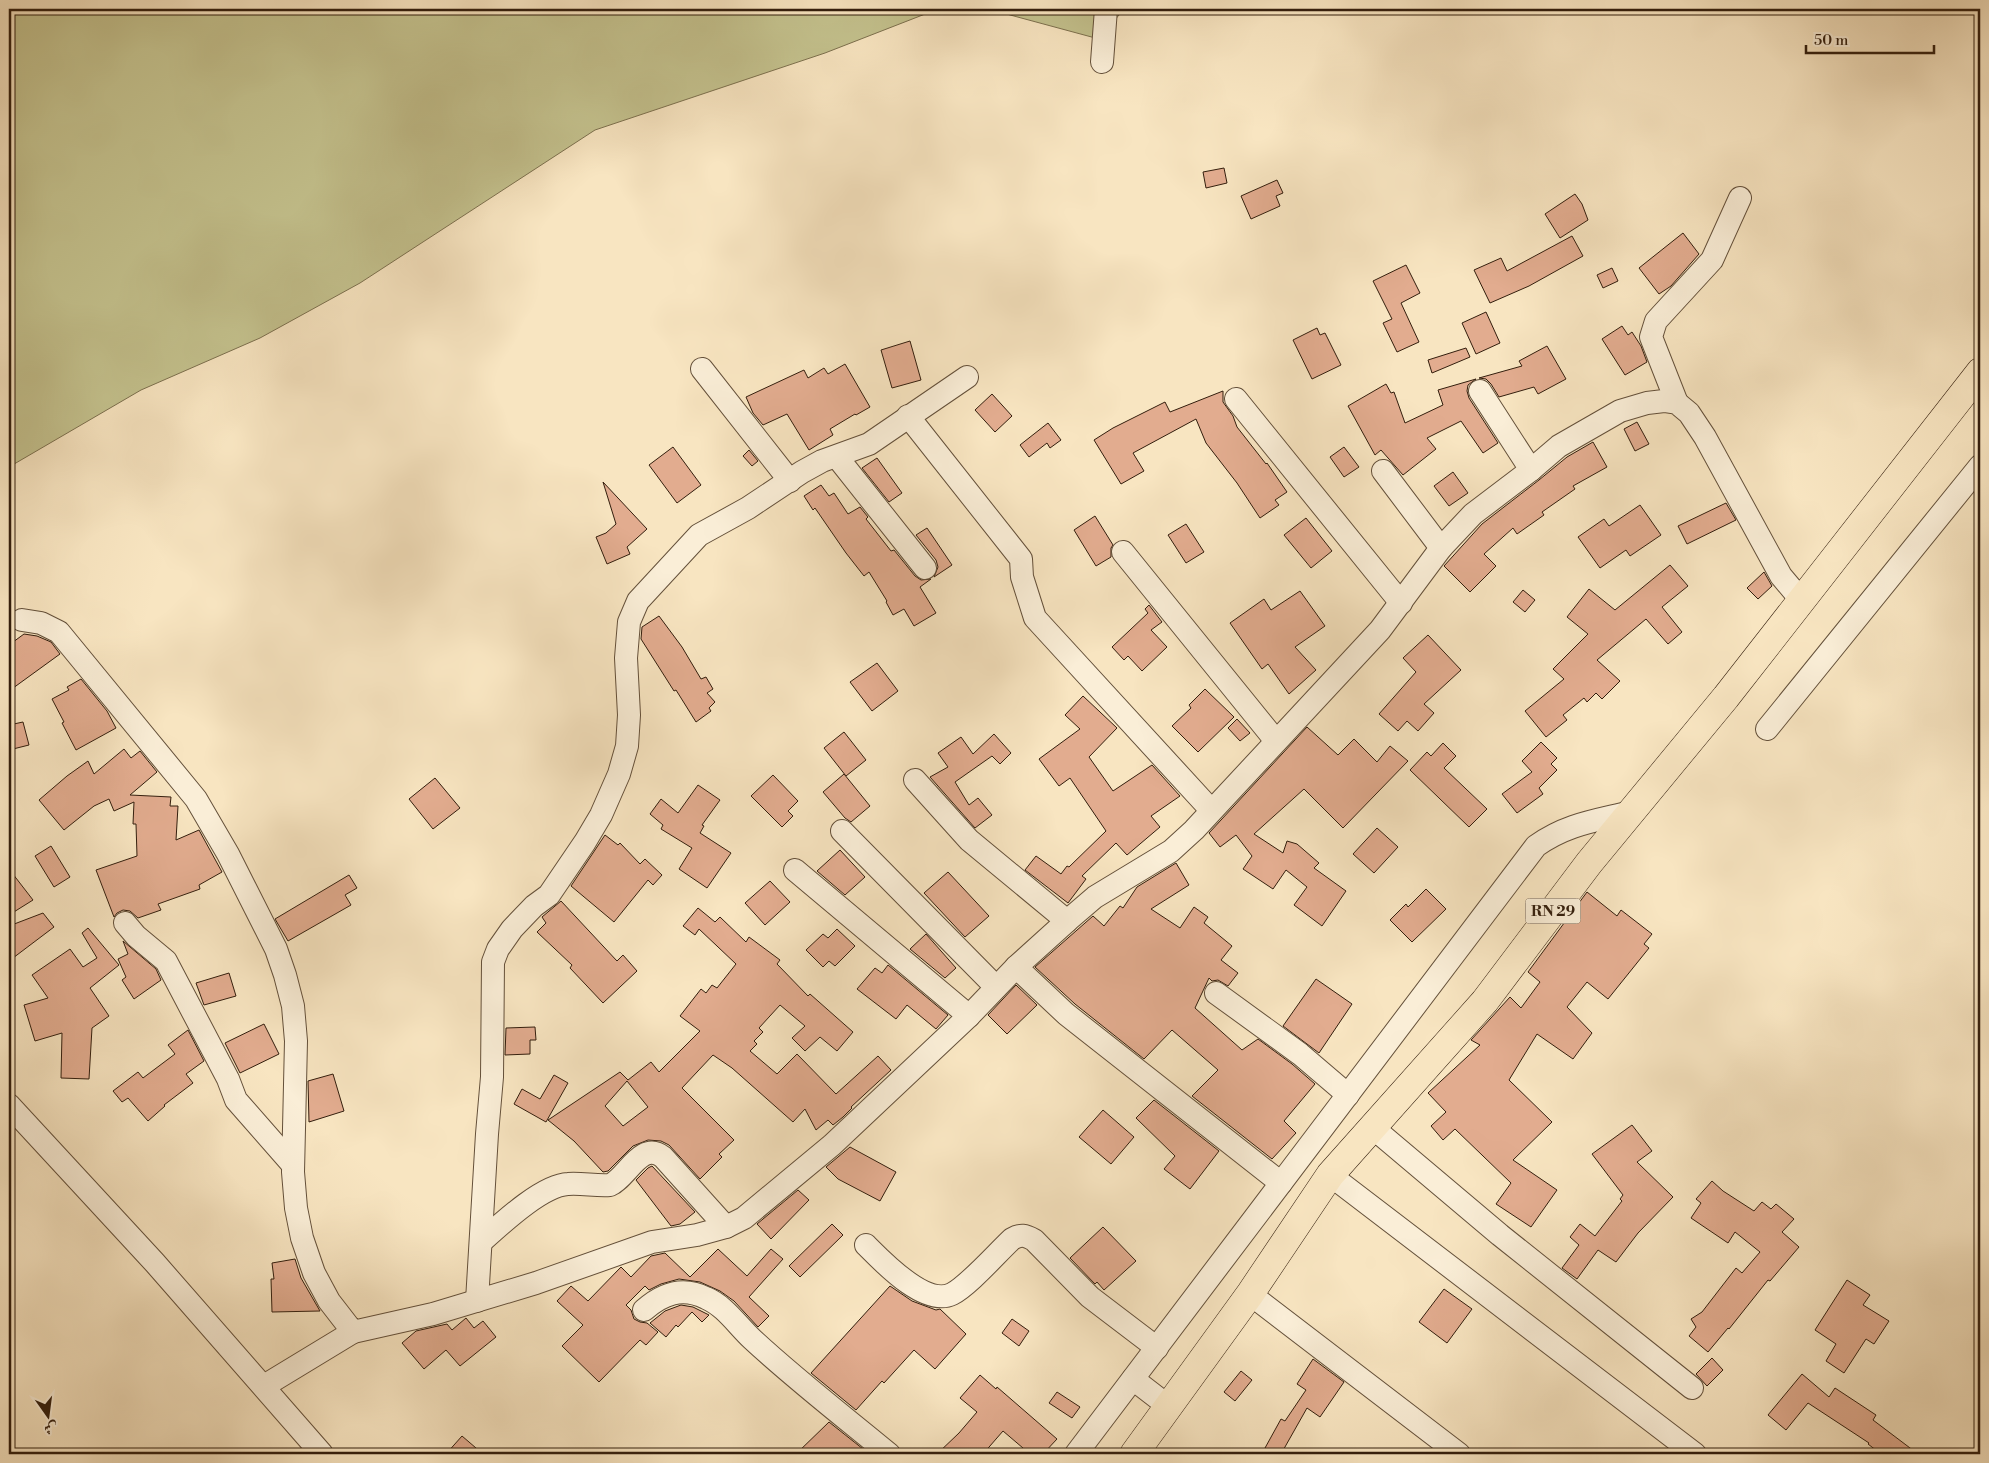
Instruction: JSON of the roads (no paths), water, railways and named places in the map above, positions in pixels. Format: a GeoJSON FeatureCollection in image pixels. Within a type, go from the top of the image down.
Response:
{"type":"FeatureCollection","features":[{"type":"Feature","properties":{"kind":"main road","name":"RN 29"},"geometry":{"type":"LineString","coordinates":[[1134,1454],[1250,1294],[1330,1175],[1485,1001],[1589,863],[1802,601],[1980,372]]}},
{"type":"Feature","properties":{"kind":"street"},"geometry":{"type":"LineString","coordinates":[[1102,62],[1106,9]]}},
{"type":"Feature","properties":{"kind":"street"},"geometry":{"type":"LineString","coordinates":[[1740,198],[1712,260],[1656,321],[1651,337],[1677,403],[1689,412],[1705,437],[1781,576],[1802,601]]}},
{"type":"Feature","properties":{"kind":"street"},"geometry":{"type":"LineString","coordinates":[[702,369],[790,481]]}},
{"type":"Feature","properties":{"kind":"street"},"geometry":{"type":"LineString","coordinates":[[477,1301],[494,1048],[493,962],[498,949],[512,929],[534,906],[549,895],[585,842],[601,815],[619,774],[627,746],[629,715],[626,658],[629,622],[633,610],[638,601],[698,535],[748,508],[822,461],[869,444],[967,377]]}},
{"type":"Feature","properties":{"kind":"street"},"geometry":{"type":"LineString","coordinates":[[1480,391],[1531,470]]}},
{"type":"Feature","properties":{"kind":"street"},"geometry":{"type":"LineString","coordinates":[[1236,399],[1401,604]]}},
{"type":"Feature","properties":{"kind":"street"},"geometry":{"type":"LineString","coordinates":[[264,1386],[353,1332],[433,1314],[536,1283],[652,1242],[696,1235],[726,1227],[744,1218],[832,1145],[969,1016],[1016,967],[1095,896],[1171,851],[1308,705],[1352,661],[1401,604],[1441,548],[1473,514],[1559,446],[1620,411],[1647,403],[1677,403]]}},
{"type":"Feature","properties":{"kind":"street"},"geometry":{"type":"LineString","coordinates":[[908,416],[1021,559],[1022,577],[1035,618],[1211,810]]}},
{"type":"Feature","properties":{"kind":"street"},"geometry":{"type":"LineString","coordinates":[[837,457],[925,568]]}},
{"type":"Feature","properties":{"kind":"street"},"geometry":{"type":"LineString","coordinates":[[1766,729],[1980,466]]}},
{"type":"Feature","properties":{"kind":"street"},"geometry":{"type":"LineString","coordinates":[[1383,471],[1441,548]]}},
{"type":"Feature","properties":{"kind":"street"},"geometry":{"type":"LineString","coordinates":[[1123,552],[1276,741]]}},
{"type":"Feature","properties":{"kind":"street"},"geometry":{"type":"LineString","coordinates":[[22,620],[41,623],[59,632],[196,800],[228,854],[276,949],[293,1006],[296,1041],[293,1166],[302,1238],[314,1274],[329,1301],[353,1332]]}},
{"type":"Feature","properties":{"kind":"street"},"geometry":{"type":"LineString","coordinates":[[914,780],[969,840],[1067,921]]}},
{"type":"Feature","properties":{"kind":"street"},"geometry":{"type":"LineString","coordinates":[[1076,1454],[1536,846],[1553,834],[1573,826],[1631,812]]}},
{"type":"Feature","properties":{"kind":"street"},"geometry":{"type":"LineString","coordinates":[[842,831],[996,987]]}},
{"type":"Feature","properties":{"kind":"street"},"geometry":{"type":"LineString","coordinates":[[796,870],[969,1016]]}},
{"type":"Feature","properties":{"kind":"street"},"geometry":{"type":"LineString","coordinates":[[125,923],[136,936],[166,961],[228,1078],[236,1100],[293,1166]]}},
{"type":"Feature","properties":{"kind":"street"},"geometry":{"type":"LineString","coordinates":[[1016,967],[1066,1014],[1281,1183]]}},
{"type":"Feature","properties":{"kind":"street"},"geometry":{"type":"LineString","coordinates":[[1216,993],[1300,1054],[1348,1095]]}},
{"type":"Feature","properties":{"kind":"street"},"geometry":{"type":"LineString","coordinates":[[9,1105],[17,1125],[155,1263],[322,1454]]}},
{"type":"Feature","properties":{"kind":"street"},"geometry":{"type":"LineString","coordinates":[[1372,1127],[1500,1235],[1692,1388]]}},
{"type":"Feature","properties":{"kind":"street"},"geometry":{"type":"LineString","coordinates":[[481,1242],[514,1213],[556,1186],[567,1184],[610,1185],[616,1183],[636,1160],[644,1154],[651,1153],[659,1154],[663,1157],[726,1227]]}},
{"type":"Feature","properties":{"kind":"street"},"geometry":{"type":"LineString","coordinates":[[1330,1175],[1694,1454]]}},
{"type":"Feature","properties":{"kind":"street"},"geometry":{"type":"LineString","coordinates":[[866,1246],[898,1276],[925,1292],[939,1297],[952,1294],[1012,1239],[1019,1235],[1026,1236],[1034,1240],[1090,1297],[1157,1348]]}},
{"type":"Feature","properties":{"kind":"street"},"geometry":{"type":"LineString","coordinates":[[644,1310],[655,1300],[672,1292],[690,1293],[706,1298],[721,1308],[752,1339],[889,1454]]}},
{"type":"Feature","properties":{"kind":"street"},"geometry":{"type":"LineString","coordinates":[[1250,1294],[1459,1454]]}},
{"type":"Feature","properties":{"kind":"street"},"geometry":{"type":"LineString","coordinates":[[1133,1379],[1168,1406]]}}]}
